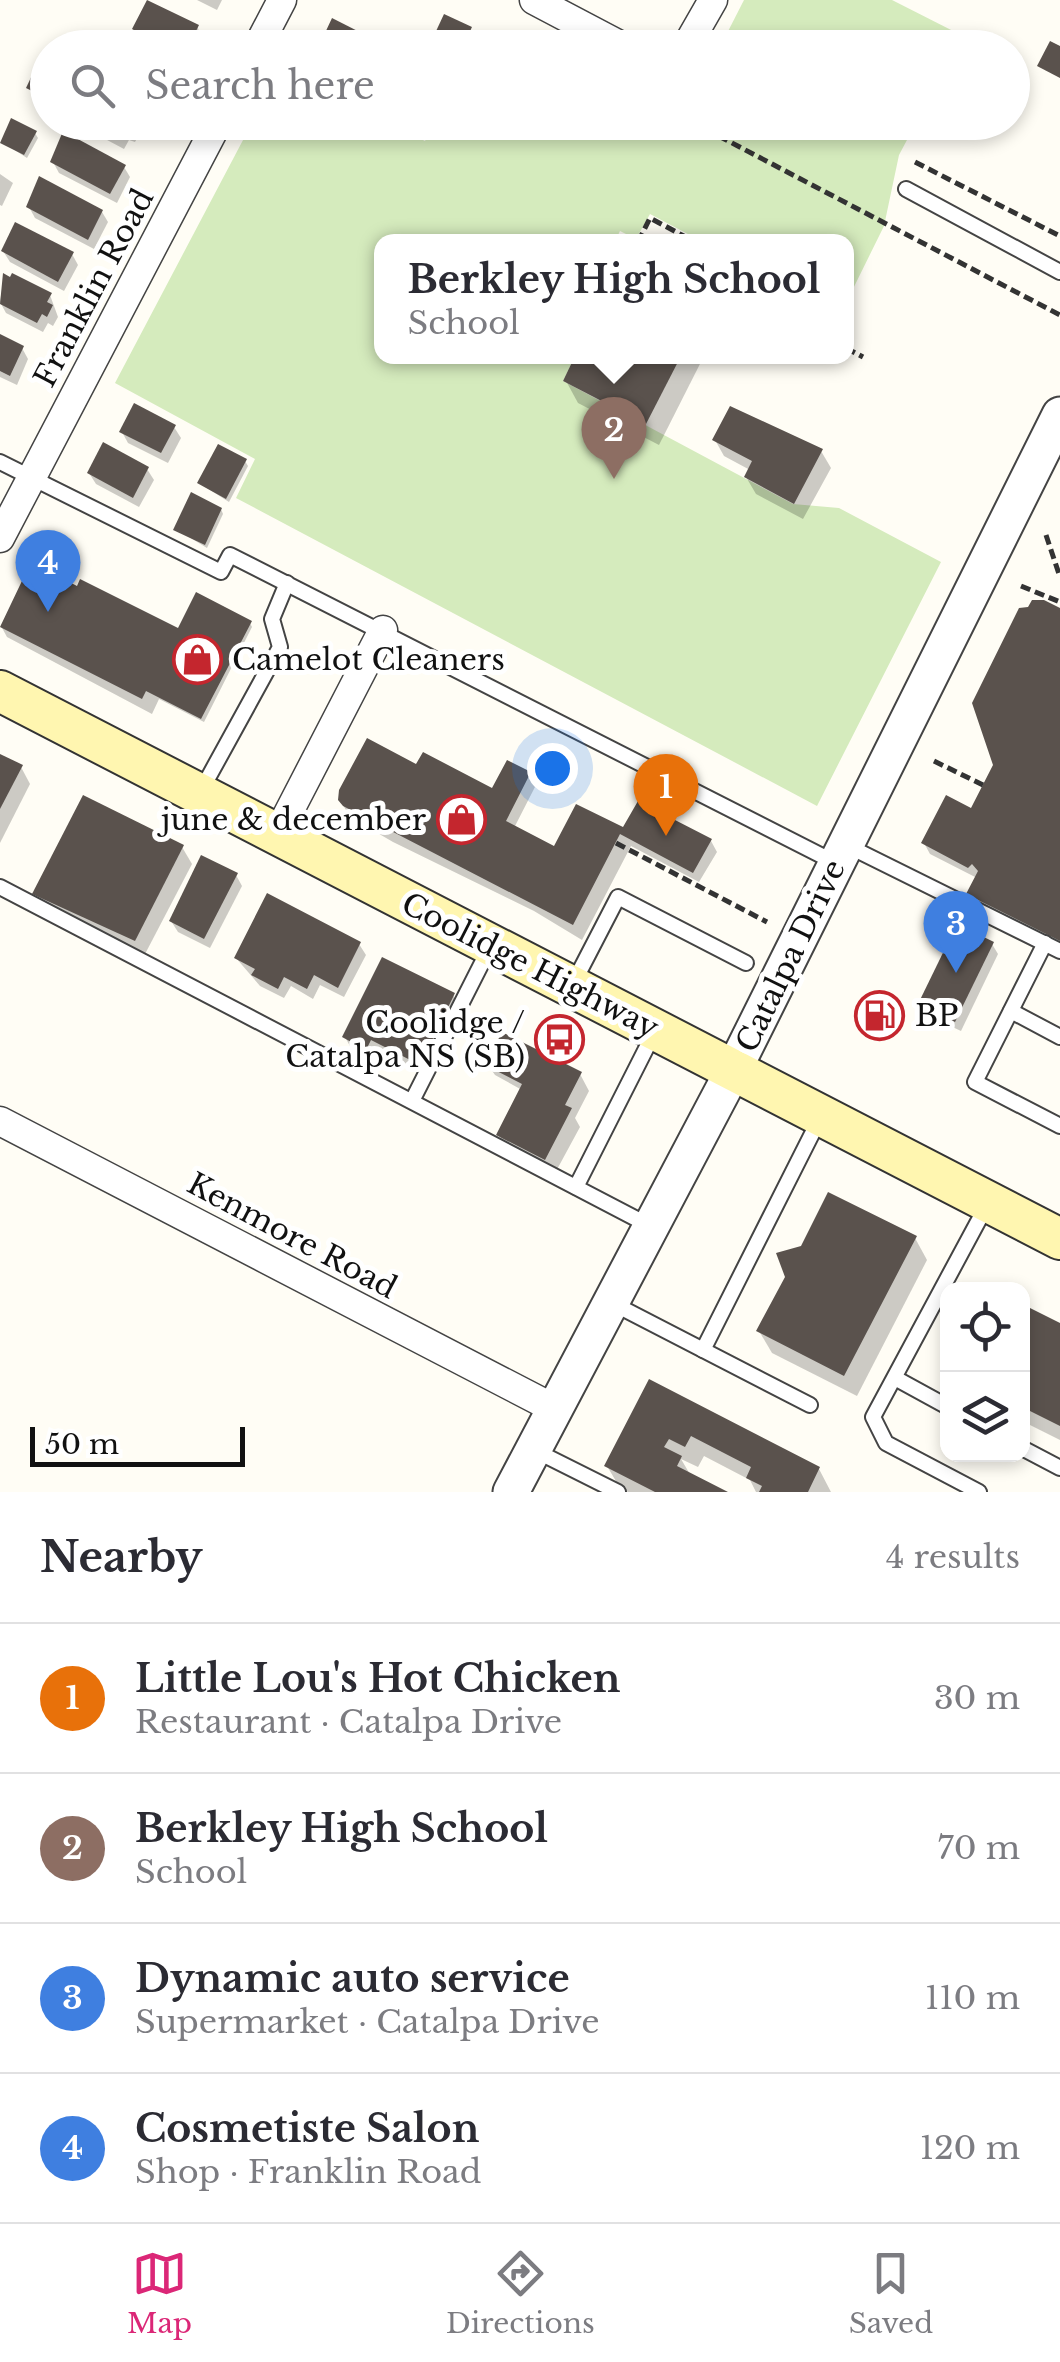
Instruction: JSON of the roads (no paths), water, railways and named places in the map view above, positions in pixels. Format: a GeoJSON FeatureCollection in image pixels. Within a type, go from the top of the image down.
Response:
{"type":"FeatureCollection","features":[{"type":"Feature","properties":{"kind":"main road","name":"Coolidge Highway"},"geometry":{"type":"LineString","coordinates":[[0,691],[1060,1239]]}},
{"type":"Feature","properties":{"kind":"street"},"geometry":{"type":"LineString","coordinates":[[266,30],[282,0]]}},
{"type":"Feature","properties":{"kind":"street"},"geometry":{"type":"LineString","coordinates":[[534,0],[592,30]]}},
{"type":"Feature","properties":{"kind":"street"},"geometry":{"type":"LineString","coordinates":[[696,30],[713,0]]}},
{"type":"Feature","properties":{"kind":"street","name":"Franklin Road"},"geometry":{"type":"LineString","coordinates":[[0,538],[209,140]]}},
{"type":"Feature","properties":{"kind":"street","name":"Catalpa Drive"},"geometry":{"type":"LineString","coordinates":[[512,1492],[733,1072],[1060,415]]}},
{"type":"Feature","properties":{"kind":"street"},"geometry":{"type":"LineString","coordinates":[[277,835],[383,630]]}},
{"type":"Feature","properties":{"kind":"street","name":"Kenmore Road"},"geometry":{"type":"LineString","coordinates":[[0,1120],[555,1409]]}},
{"type":"Feature","properties":{"kind":"lane"},"geometry":{"type":"LineString","coordinates":[[906,189],[1060,272]]}},
{"type":"Feature","properties":{"kind":"lane"},"geometry":{"type":"LineString","coordinates":[[0,462],[221,572],[230,555],[841,854],[1060,950]]}},
{"type":"Feature","properties":{"kind":"lane"},"geometry":{"type":"LineString","coordinates":[[199,794],[280,647],[272,619],[287,583]]}},
{"type":"Feature","properties":{"kind":"lane"},"geometry":{"type":"LineString","coordinates":[[0,887],[653,1227]]}},
{"type":"Feature","properties":{"kind":"lane"},"geometry":{"type":"LineString","coordinates":[[572,986],[618,897],[746,963]]}},
{"type":"Feature","properties":{"kind":"lane"},"geometry":{"type":"LineString","coordinates":[[1045,943],[976,1082],[1060,1126]]}},
{"type":"Feature","properties":{"kind":"lane"},"geometry":{"type":"LineString","coordinates":[[412,1101],[492,944]]}},
{"type":"Feature","properties":{"kind":"lane"},"geometry":{"type":"LineString","coordinates":[[1011,1011],[1060,1037]]}},
{"type":"Feature","properties":{"kind":"lane"},"geometry":{"type":"LineString","coordinates":[[576,1187],[656,1030]]}},
{"type":"Feature","properties":{"kind":"lane"},"geometry":{"type":"LineString","coordinates":[[703,1350],[820,1116]]}},
{"type":"Feature","properties":{"kind":"lane"},"geometry":{"type":"LineString","coordinates":[[979,1492],[886,1443],[873,1416],[989,1202]]}},
{"type":"Feature","properties":{"kind":"lane"},"geometry":{"type":"LineString","coordinates":[[614,1304],[810,1405]]}},
{"type":"Feature","properties":{"kind":"lane"},"geometry":{"type":"LineString","coordinates":[[895,1378],[940,1402]]}},
{"type":"Feature","properties":{"kind":"lane"},"geometry":{"type":"LineString","coordinates":[[533,1450],[618,1492]]}},
{"type":"Feature","properties":{"kind":"lane"},"geometry":{"type":"LineString","coordinates":[[1030,1452],[1060,1468]]}},
{"type":"Feature","properties":{"kind":"place","name":"Berkley High School"},"geometry":{"type":"Point","coordinates":[614,479]}},
{"type":"Feature","properties":{"kind":"place","name":"Cosmetiste Salon"},"geometry":{"type":"Point","coordinates":[48,612]}},
{"type":"Feature","properties":{"kind":"place","name":"Camelot Cleaners"},"geometry":{"type":"Point","coordinates":[197,660]}},
{"type":"Feature","properties":{"kind":"place","name":"june & december"},"geometry":{"type":"Point","coordinates":[461,820]}},
{"type":"Feature","properties":{"kind":"place","name":"Little Lou's Hot Chicken"},"geometry":{"type":"Point","coordinates":[666,836]}},
{"type":"Feature","properties":{"kind":"place","name":"Dynamic auto service"},"geometry":{"type":"Point","coordinates":[956,973]}},
{"type":"Feature","properties":{"kind":"place","name":"BP"},"geometry":{"type":"Point","coordinates":[880,1016]}},
{"type":"Feature","properties":{"kind":"place","name":"Coolidge / Catalpa NS (SB)"},"geometry":{"type":"Point","coordinates":[560,1040]}}]}
